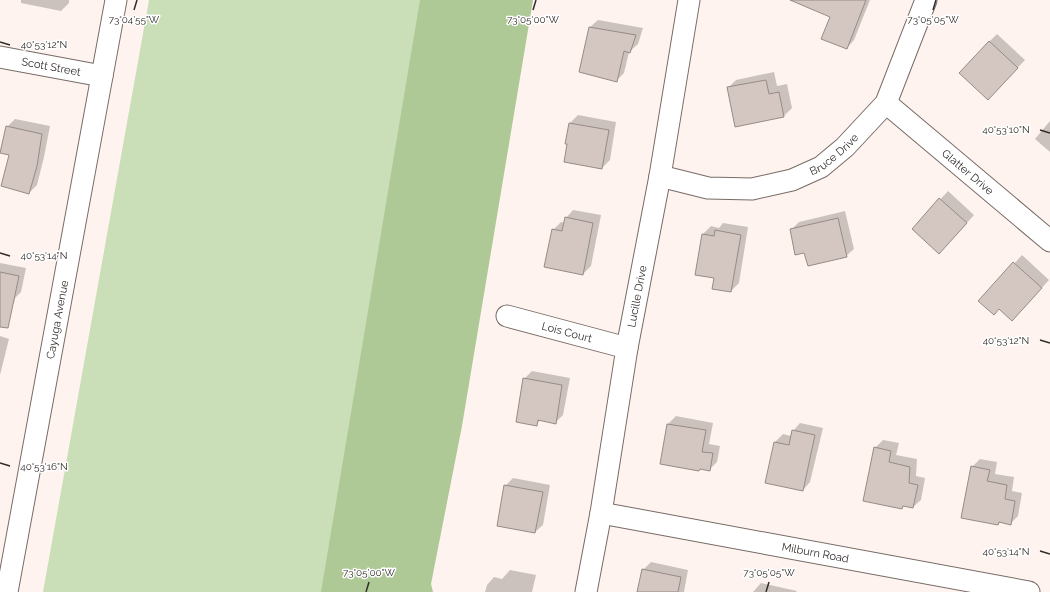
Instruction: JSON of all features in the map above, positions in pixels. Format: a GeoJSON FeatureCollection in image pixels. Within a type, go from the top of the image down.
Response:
{"type":"FeatureCollection","features":[{"type":"Feature","properties":{"kind":"street","name":"Cayuga Avenue"},"geometry":{"type":"LineString","coordinates":[[7,592],[116,0]]}},
{"type":"Feature","properties":{"kind":"street","name":"Lucille Drive"},"geometry":{"type":"LineString","coordinates":[[586,592],[601,513],[627,348],[660,176],[689,0]]}},
{"type":"Feature","properties":{"kind":"street","name":"Bruce Drive"},"geometry":{"type":"LineString","coordinates":[[660,176],[708,188],[752,189],[792,180],[821,167],[845,146],[886,103],[926,0]]}},
{"type":"Feature","properties":{"kind":"street","name":"Scott Street"},"geometry":{"type":"LineString","coordinates":[[0,57],[102,76]]}},
{"type":"Feature","properties":{"kind":"street","name":"Glatter Drive"},"geometry":{"type":"LineString","coordinates":[[886,103],[1050,241]]}},
{"type":"Feature","properties":{"kind":"street","name":"Lois Court"},"geometry":{"type":"LineString","coordinates":[[507,316],[627,348]]}},
{"type":"Feature","properties":{"kind":"street","name":"Milburn Road"},"geometry":{"type":"LineString","coordinates":[[601,513],[1030,592]]}},
{"type":"Feature","properties":{"kind":"green space"},"geometry":{"type":"Polygon","coordinates":[[[149,0],[430,0],[322,592],[43,592],[149,0]]]}},
{"type":"Feature","properties":{"kind":"green space"},"geometry":{"type":"Polygon","coordinates":[[[420,0],[533,0],[462,426],[431,584],[433,592],[321,592],[420,0]]]}},
{"type":"Feature","properties":{"kind":"building"},"geometry":{"type":"Polygon","coordinates":[[[790,0],[866,0],[847,49],[821,39],[830,17],[790,0]]]}},
{"type":"Feature","properties":{"kind":"building"},"geometry":{"type":"Polygon","coordinates":[[[589,27],[636,35],[630,53],[624,51],[617,82],[579,72],[589,27]]]}},
{"type":"Feature","properties":{"kind":"building"},"geometry":{"type":"Polygon","coordinates":[[[989,41],[1018,68],[988,100],[959,73],[989,41]]]}},
{"type":"Feature","properties":{"kind":"building"},"geometry":{"type":"Polygon","coordinates":[[[766,80],[769,94],[779,92],[784,117],[735,127],[727,87],[766,80]]]}},
{"type":"Feature","properties":{"kind":"building"},"geometry":{"type":"Polygon","coordinates":[[[569,123],[609,130],[602,169],[564,162],[567,144],[565,144],[569,123]]]}},
{"type":"Feature","properties":{"kind":"building"},"geometry":{"type":"Polygon","coordinates":[[[6,126],[42,134],[37,166],[29,194],[1,186],[9,155],[0,153],[6,126]]]}},
{"type":"Feature","properties":{"kind":"building"},"geometry":{"type":"Polygon","coordinates":[[[939,198],[967,223],[939,254],[912,229],[939,198]]]}},
{"type":"Feature","properties":{"kind":"building"},"geometry":{"type":"Polygon","coordinates":[[[565,217],[593,223],[583,275],[544,267],[552,229],[562,231],[565,217]]]}},
{"type":"Feature","properties":{"kind":"building"},"geometry":{"type":"Polygon","coordinates":[[[838,218],[847,257],[808,266],[804,253],[795,255],[790,229],[838,218]]]}},
{"type":"Feature","properties":{"kind":"building"},"geometry":{"type":"Polygon","coordinates":[[[715,230],[741,235],[731,292],[712,289],[714,278],[695,275],[702,234],[714,236],[715,230]]]}},
{"type":"Feature","properties":{"kind":"building"},"geometry":{"type":"Polygon","coordinates":[[[1013,262],[1042,288],[1012,321],[999,309],[994,315],[978,301],[1013,262]]]}},
{"type":"Feature","properties":{"kind":"building"},"geometry":{"type":"Polygon","coordinates":[[[0,272],[19,276],[8,328],[0,327],[0,272]]]}},
{"type":"Feature","properties":{"kind":"building"},"geometry":{"type":"Polygon","coordinates":[[[523,378],[562,385],[556,424],[538,420],[537,426],[516,422],[523,378]]]}},
{"type":"Feature","properties":{"kind":"building"},"geometry":{"type":"Polygon","coordinates":[[[667,424],[706,430],[702,452],[713,453],[710,471],[700,469],[699,471],[660,464],[667,424]]]}},
{"type":"Feature","properties":{"kind":"building"},"geometry":{"type":"Polygon","coordinates":[[[792,430],[815,435],[803,491],[765,483],[774,442],[789,445],[792,430]]]}},
{"type":"Feature","properties":{"kind":"building"},"geometry":{"type":"Polygon","coordinates":[[[874,447],[891,451],[889,462],[910,467],[909,483],[918,485],[913,508],[903,506],[902,509],[863,501],[874,447]]]}},
{"type":"Feature","properties":{"kind":"building"},"geometry":{"type":"Polygon","coordinates":[[[971,466],[990,470],[987,481],[1007,485],[1005,499],[1015,501],[1011,525],[999,522],[998,525],[961,518],[971,466]]]}},
{"type":"Feature","properties":{"kind":"building"},"geometry":{"type":"Polygon","coordinates":[[[504,485],[543,492],[535,533],[497,526],[504,485]]]}},
{"type":"Feature","properties":{"kind":"building"},"geometry":{"type":"Polygon","coordinates":[[[642,569],[681,577],[678,592],[637,592],[642,569]]]}}]}
